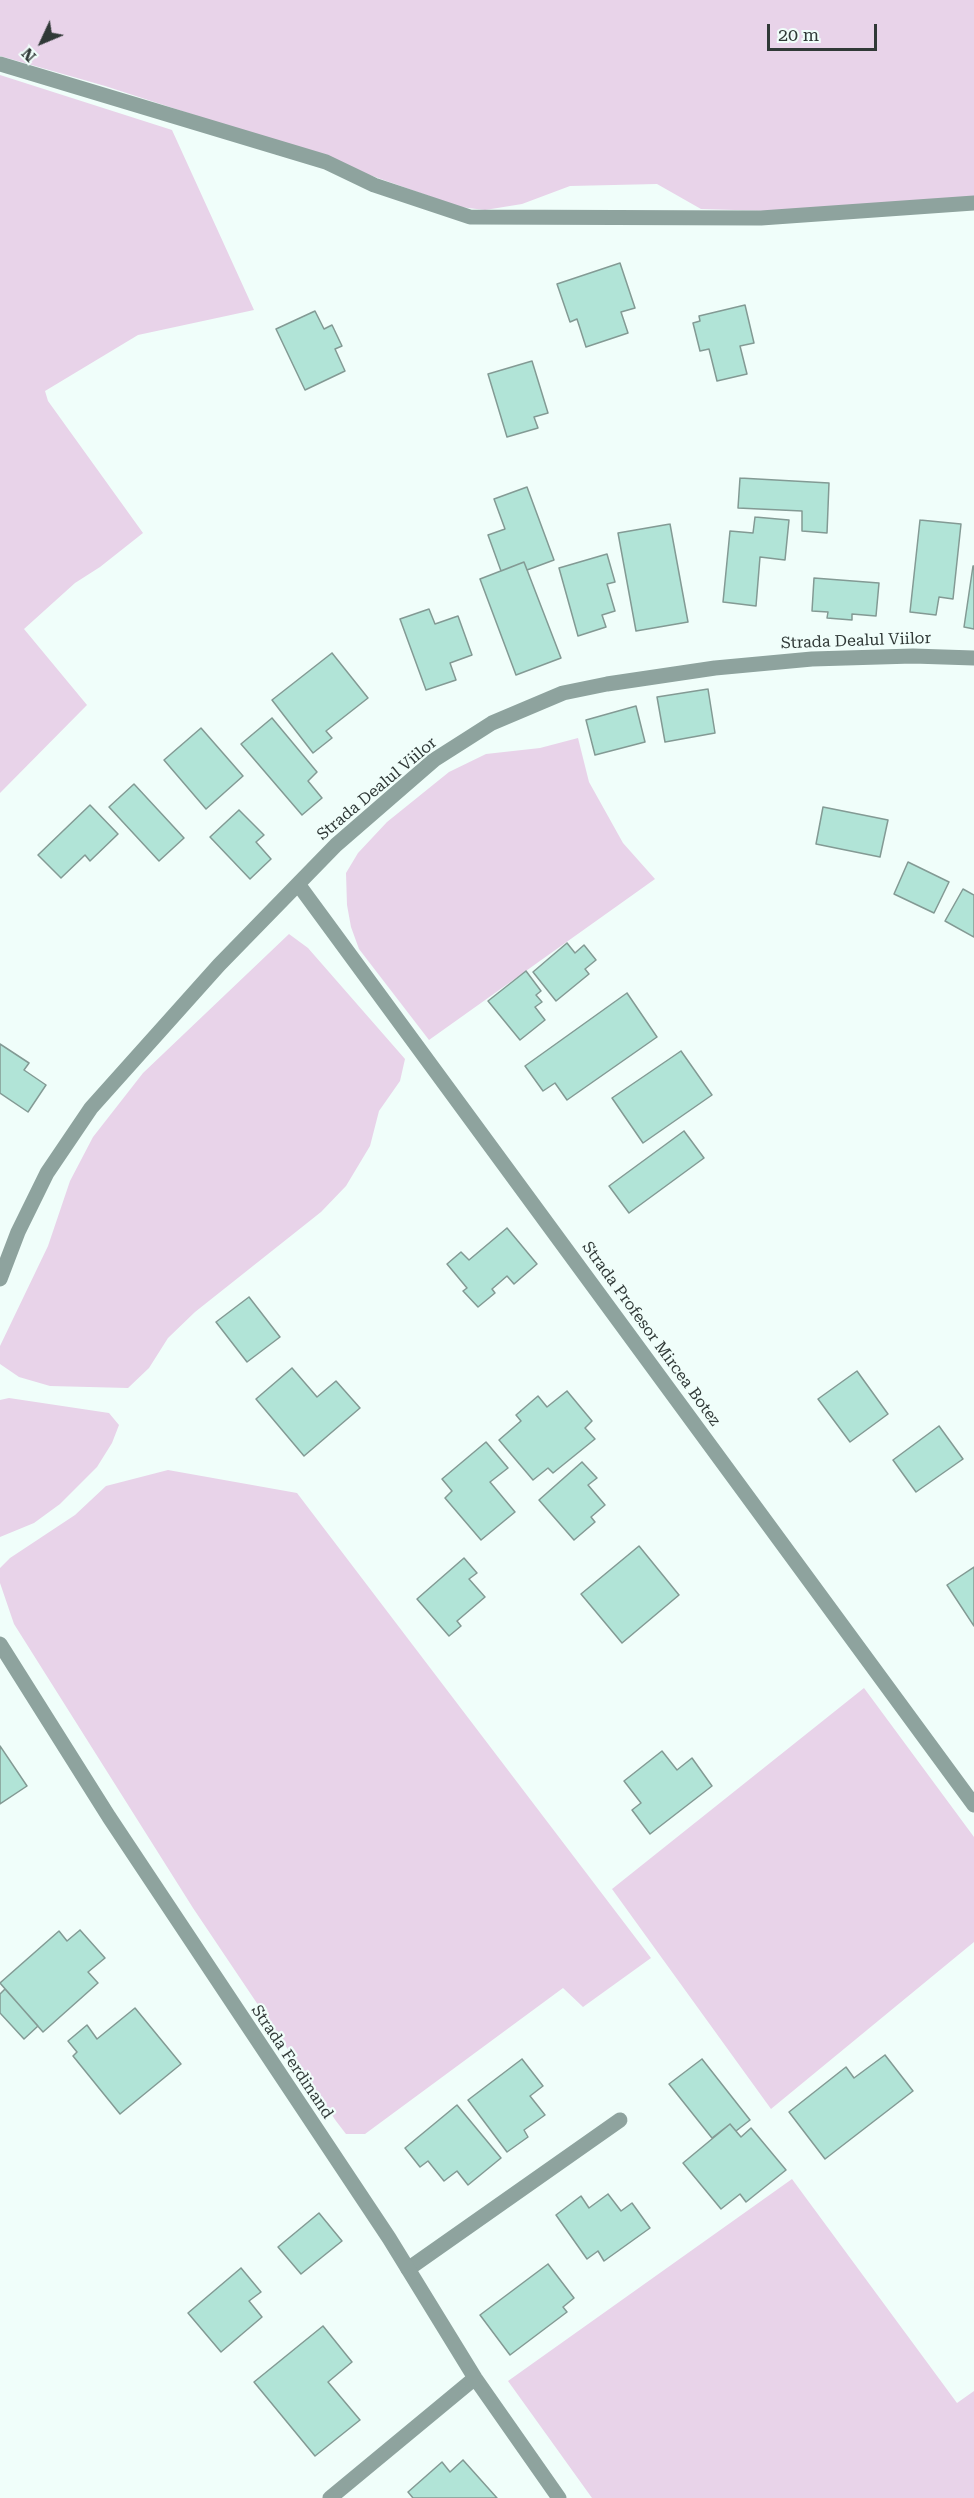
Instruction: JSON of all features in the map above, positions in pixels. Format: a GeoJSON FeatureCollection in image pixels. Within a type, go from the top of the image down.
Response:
{"type":"FeatureCollection","features":[{"type":"Feature","properties":{"kind":"street"},"geometry":{"type":"LineString","coordinates":[[0,64],[326,162],[374,185],[470,217],[761,218],[974,203]]}},
{"type":"Feature","properties":{"kind":"street","name":"Strada Dealul Viilor"},"geometry":{"type":"LineString","coordinates":[[0,1279],[18,1232],[47,1173],[91,1108],[219,965],[336,845],[435,760],[492,723],[563,693],[715,668],[812,659],[913,656],[974,658]]}},
{"type":"Feature","properties":{"kind":"street","name":"Strada Profesor Mircea Botez"},"geometry":{"type":"LineString","coordinates":[[298,884],[974,1805]]}},
{"type":"Feature","properties":{"kind":"street","name":"Strada Ferdinand"},"geometry":{"type":"LineString","coordinates":[[0,1644],[109,1817],[408,2270],[476,2378],[559,2498]]}},
{"type":"Feature","properties":{"kind":"street"},"geometry":{"type":"LineString","coordinates":[[408,2270],[620,2120]]}},
{"type":"Feature","properties":{"kind":"street"},"geometry":{"type":"LineString","coordinates":[[330,2498],[476,2378]]}},
{"type":"Feature","properties":{"kind":"shaded area"},"geometry":{"type":"Polygon","coordinates":[[[0,0],[974,0],[974,197],[769,211],[701,209],[657,184],[570,186],[522,204],[485,210],[460,207],[262,137],[105,86],[0,56],[0,0]]]}},
{"type":"Feature","properties":{"kind":"shaded area"},"geometry":{"type":"Polygon","coordinates":[[[0,75],[172,130],[254,310],[138,335],[45,391],[48,401],[143,533],[100,567],[75,583],[24,629],[87,705],[0,793],[0,75]]]}},
{"type":"Feature","properties":{"kind":"shaded area"},"geometry":{"type":"Polygon","coordinates":[[[578,738],[589,782],[623,843],[655,879],[429,1040],[359,949],[351,927],[347,905],[346,873],[358,853],[387,822],[449,772],[486,754],[540,748],[578,738]]]}},
{"type":"Feature","properties":{"kind":"shaded area"},"geometry":{"type":"Polygon","coordinates":[[[289,934],[308,948],[405,1059],[400,1081],[379,1111],[370,1146],[346,1186],[321,1212],[195,1312],[168,1338],[149,1368],[128,1388],[50,1386],[19,1377],[0,1364],[0,1346],[48,1246],[70,1181],[93,1137],[143,1073],[289,934]]]}},
{"type":"Feature","properties":{"kind":"shaded area"},"geometry":{"type":"Polygon","coordinates":[[[9,1398],[109,1413],[119,1425],[112,1443],[97,1467],[60,1504],[34,1523],[0,1537],[0,1400],[9,1398]]]}},
{"type":"Feature","properties":{"kind":"shaded area"},"geometry":{"type":"Polygon","coordinates":[[[168,1470],[297,1493],[651,1958],[583,2007],[563,1988],[365,2134],[346,2134],[336,2121],[193,1908],[14,1624],[0,1583],[0,1568],[10,1558],[75,1515],[106,1486],[168,1470]]]}},
{"type":"Feature","properties":{"kind":"shaded area"},"geometry":{"type":"Polygon","coordinates":[[[864,1688],[974,1837],[974,1942],[771,2109],[612,1889],[864,1688]]]}},
{"type":"Feature","properties":{"kind":"shaded area"},"geometry":{"type":"Polygon","coordinates":[[[792,2179],[957,2403],[974,2391],[974,2498],[592,2498],[508,2381],[792,2179]]]}},
{"type":"Feature","properties":{"kind":"building"},"geometry":{"type":"Polygon","coordinates":[[[620,263],[635,308],[621,312],[628,333],[586,347],[577,319],[570,322],[557,284],[620,263]]]}},
{"type":"Feature","properties":{"kind":"building"},"geometry":{"type":"Polygon","coordinates":[[[745,305],[754,343],[740,346],[747,374],[717,381],[709,349],[700,351],[693,323],[700,321],[699,316],[745,305]]]}},
{"type":"Feature","properties":{"kind":"building"},"geometry":{"type":"Polygon","coordinates":[[[315,311],[324,329],[332,325],[342,346],[335,349],[345,371],[305,390],[276,329],[315,311]]]}},
{"type":"Feature","properties":{"kind":"building"},"geometry":{"type":"Polygon","coordinates":[[[532,361],[548,413],[534,417],[538,428],[507,437],[488,374],[532,361]]]}},
{"type":"Feature","properties":{"kind":"building"},"geometry":{"type":"Polygon","coordinates":[[[740,478],[829,483],[827,533],[802,531],[802,511],[738,508],[740,478]]]}},
{"type":"Feature","properties":{"kind":"building"},"geometry":{"type":"Polygon","coordinates":[[[527,487],[554,560],[527,570],[524,562],[501,571],[488,535],[505,529],[494,499],[527,487]]]}},
{"type":"Feature","properties":{"kind":"building"},"geometry":{"type":"Polygon","coordinates":[[[755,517],[789,520],[785,560],[760,557],[756,606],[723,602],[730,531],[753,533],[755,517]]]}},
{"type":"Feature","properties":{"kind":"building"},"geometry":{"type":"Polygon","coordinates":[[[920,520],[961,524],[953,599],[939,597],[936,615],[910,612],[920,520]]]}},
{"type":"Feature","properties":{"kind":"building"},"geometry":{"type":"Polygon","coordinates":[[[670,524],[688,622],[636,631],[618,533],[670,524]]]}},
{"type":"Feature","properties":{"kind":"building"},"geometry":{"type":"Polygon","coordinates":[[[607,554],[615,582],[607,584],[615,611],[602,615],[606,627],[578,636],[559,568],[607,554]]]}},
{"type":"Feature","properties":{"kind":"building"},"geometry":{"type":"Polygon","coordinates":[[[524,562],[561,658],[516,675],[480,579],[524,562]]]}},
{"type":"Feature","properties":{"kind":"building"},"geometry":{"type":"Polygon","coordinates":[[[974,566],[974,629],[964,627],[974,566]]]}},
{"type":"Feature","properties":{"kind":"building"},"geometry":{"type":"Polygon","coordinates":[[[814,578],[879,583],[876,616],[852,614],[852,620],[827,618],[828,612],[812,611],[814,578]]]}},
{"type":"Feature","properties":{"kind":"building"},"geometry":{"type":"Polygon","coordinates":[[[429,609],[435,624],[458,616],[472,655],[450,663],[456,680],[426,690],[400,619],[429,609]]]}},
{"type":"Feature","properties":{"kind":"building"},"geometry":{"type":"Polygon","coordinates":[[[332,653],[368,698],[326,731],[332,738],[313,753],[272,700],[332,653]]]}},
{"type":"Feature","properties":{"kind":"building"},"geometry":{"type":"Polygon","coordinates":[[[708,689],[715,733],[665,742],[657,697],[708,689]]]}},
{"type":"Feature","properties":{"kind":"building"},"geometry":{"type":"Polygon","coordinates":[[[636,706],[645,742],[595,755],[586,720],[636,706]]]}},
{"type":"Feature","properties":{"kind":"building"},"geometry":{"type":"Polygon","coordinates":[[[272,718],[317,772],[308,781],[322,798],[302,815],[241,744],[272,718]]]}},
{"type":"Feature","properties":{"kind":"building"},"geometry":{"type":"Polygon","coordinates":[[[201,728],[243,776],[206,809],[164,760],[201,728]]]}},
{"type":"Feature","properties":{"kind":"building"},"geometry":{"type":"Polygon","coordinates":[[[134,784],[184,838],[159,861],[109,807],[134,784]]]}},
{"type":"Feature","properties":{"kind":"building"},"geometry":{"type":"Polygon","coordinates":[[[90,805],[118,834],[90,861],[85,855],[61,878],[38,855],[90,805]]]}},
{"type":"Feature","properties":{"kind":"building"},"geometry":{"type":"Polygon","coordinates":[[[823,807],[888,820],[880,857],[816,844],[823,807]]]}},
{"type":"Feature","properties":{"kind":"building"},"geometry":{"type":"Polygon","coordinates":[[[239,810],[264,835],[256,842],[271,859],[250,879],[210,837],[239,810]]]}},
{"type":"Feature","properties":{"kind":"building"},"geometry":{"type":"Polygon","coordinates":[[[908,862],[949,882],[934,913],[894,894],[908,862]]]}},
{"type":"Feature","properties":{"kind":"building"},"geometry":{"type":"Polygon","coordinates":[[[963,889],[974,895],[974,937],[945,921],[963,889]]]}},
{"type":"Feature","properties":{"kind":"building"},"geometry":{"type":"Polygon","coordinates":[[[567,943],[575,953],[584,945],[596,960],[585,969],[589,974],[556,1001],[533,972],[567,943]]]}},
{"type":"Feature","properties":{"kind":"building"},"geometry":{"type":"Polygon","coordinates":[[[526,971],[541,991],[536,995],[542,1002],[535,1007],[545,1020],[520,1040],[488,1001],[526,971]]]}},
{"type":"Feature","properties":{"kind":"building"},"geometry":{"type":"Polygon","coordinates":[[[627,993],[657,1037],[567,1100],[555,1083],[543,1091],[525,1066],[627,993]]]}},
{"type":"Feature","properties":{"kind":"building"},"geometry":{"type":"Polygon","coordinates":[[[0,1044],[29,1063],[24,1070],[46,1085],[28,1112],[0,1093],[0,1044]]]}},
{"type":"Feature","properties":{"kind":"building"},"geometry":{"type":"Polygon","coordinates":[[[681,1051],[712,1095],[643,1143],[612,1098],[681,1051]]]}},
{"type":"Feature","properties":{"kind":"building"},"geometry":{"type":"Polygon","coordinates":[[[684,1131],[704,1158],[629,1213],[609,1186],[684,1131]]]}},
{"type":"Feature","properties":{"kind":"building"},"geometry":{"type":"Polygon","coordinates":[[[507,1228],[537,1264],[514,1284],[507,1276],[492,1289],[495,1293],[478,1307],[463,1291],[467,1288],[447,1264],[461,1252],[469,1260],[507,1228]]]}},
{"type":"Feature","properties":{"kind":"building"},"geometry":{"type":"Polygon","coordinates":[[[249,1297],[280,1337],[247,1362],[216,1322],[249,1297]]]}},
{"type":"Feature","properties":{"kind":"building"},"geometry":{"type":"Polygon","coordinates":[[[292,1368],[317,1397],[336,1381],[360,1408],[304,1456],[256,1399],[292,1368]]]}},
{"type":"Feature","properties":{"kind":"building"},"geometry":{"type":"Polygon","coordinates":[[[857,1371],[888,1414],[850,1442],[818,1399],[857,1371]]]}},
{"type":"Feature","properties":{"kind":"building"},"geometry":{"type":"Polygon","coordinates":[[[567,1391],[592,1421],[585,1428],[595,1439],[553,1473],[548,1468],[533,1480],[499,1440],[521,1421],[516,1415],[538,1396],[547,1407],[567,1391]]]}},
{"type":"Feature","properties":{"kind":"building"},"geometry":{"type":"Polygon","coordinates":[[[939,1426],[963,1459],[916,1492],[893,1460],[939,1426]]]}},
{"type":"Feature","properties":{"kind":"building"},"geometry":{"type":"Polygon","coordinates":[[[486,1442],[508,1468],[490,1482],[515,1512],[481,1540],[445,1498],[452,1491],[442,1479],[486,1442]]]}},
{"type":"Feature","properties":{"kind":"building"},"geometry":{"type":"Polygon","coordinates":[[[582,1462],[597,1478],[588,1485],[605,1505],[591,1517],[595,1522],[574,1540],[539,1500],[582,1462]]]}},
{"type":"Feature","properties":{"kind":"building"},"geometry":{"type":"Polygon","coordinates":[[[639,1546],[679,1595],[622,1643],[581,1594],[639,1546]]]}},
{"type":"Feature","properties":{"kind":"building"},"geometry":{"type":"Polygon","coordinates":[[[464,1558],[477,1573],[469,1579],[485,1597],[457,1621],[461,1626],[449,1636],[417,1599],[464,1558]]]}},
{"type":"Feature","properties":{"kind":"building"},"geometry":{"type":"Polygon","coordinates":[[[974,1567],[974,1626],[947,1585],[974,1567]]]}},
{"type":"Feature","properties":{"kind":"building"},"geometry":{"type":"Polygon","coordinates":[[[0,1746],[27,1786],[0,1804],[0,1746]]]}},
{"type":"Feature","properties":{"kind":"building"},"geometry":{"type":"Polygon","coordinates":[[[662,1751],[677,1770],[692,1758],[712,1786],[650,1834],[632,1810],[641,1803],[624,1781],[662,1751]]]}},
{"type":"Feature","properties":{"kind":"building"},"geometry":{"type":"Polygon","coordinates":[[[80,1930],[105,1958],[88,1972],[98,1983],[43,2032],[0,1983],[59,1931],[67,1941],[80,1930]]]}},
{"type":"Feature","properties":{"kind":"building"},"geometry":{"type":"Polygon","coordinates":[[[5,1989],[38,2026],[24,2039],[0,2013],[0,1994],[5,1989]]]}},
{"type":"Feature","properties":{"kind":"building"},"geometry":{"type":"Polygon","coordinates":[[[135,2008],[181,2064],[120,2114],[73,2056],[77,2052],[68,2041],[87,2025],[97,2039],[135,2008]]]}},
{"type":"Feature","properties":{"kind":"building"},"geometry":{"type":"Polygon","coordinates":[[[885,2055],[913,2091],[825,2159],[789,2112],[846,2067],[854,2078],[885,2055]]]}},
{"type":"Feature","properties":{"kind":"building"},"geometry":{"type":"Polygon","coordinates":[[[522,2059],[543,2086],[530,2096],[545,2115],[524,2130],[528,2137],[507,2152],[468,2100],[522,2059]]]}},
{"type":"Feature","properties":{"kind":"building"},"geometry":{"type":"Polygon","coordinates":[[[702,2059],[750,2120],[736,2131],[730,2124],[712,2138],[669,2084],[702,2059]]]}},
{"type":"Feature","properties":{"kind":"building"},"geometry":{"type":"Polygon","coordinates":[[[457,2105],[501,2158],[468,2185],[457,2171],[444,2181],[428,2161],[420,2167],[405,2148],[457,2105]]]}},
{"type":"Feature","properties":{"kind":"building"},"geometry":{"type":"Polygon","coordinates":[[[730,2124],[741,2137],[751,2128],[786,2170],[746,2202],[740,2194],[721,2209],[683,2163],[730,2124]]]}},
{"type":"Feature","properties":{"kind":"building"},"geometry":{"type":"Polygon","coordinates":[[[608,2194],[621,2211],[632,2203],[650,2228],[604,2261],[598,2251],[587,2259],[556,2215],[581,2196],[589,2208],[608,2194]]]}},
{"type":"Feature","properties":{"kind":"building"},"geometry":{"type":"Polygon","coordinates":[[[319,2213],[342,2241],[301,2274],[278,2247],[319,2213]]]}},
{"type":"Feature","properties":{"kind":"building"},"geometry":{"type":"Polygon","coordinates":[[[548,2264],[574,2298],[563,2307],[567,2312],[510,2355],[480,2315],[548,2264]]]}},
{"type":"Feature","properties":{"kind":"building"},"geometry":{"type":"Polygon","coordinates":[[[241,2268],[261,2292],[249,2301],[262,2317],[221,2352],[188,2313],[241,2268]]]}},
{"type":"Feature","properties":{"kind":"building"},"geometry":{"type":"Polygon","coordinates":[[[323,2326],[352,2362],[328,2382],[360,2420],[315,2456],[254,2382],[323,2326]]]}},
{"type":"Feature","properties":{"kind":"building"},"geometry":{"type":"Polygon","coordinates":[[[463,2460],[497,2498],[413,2498],[408,2492],[442,2462],[450,2472],[463,2460]]]}}]}
